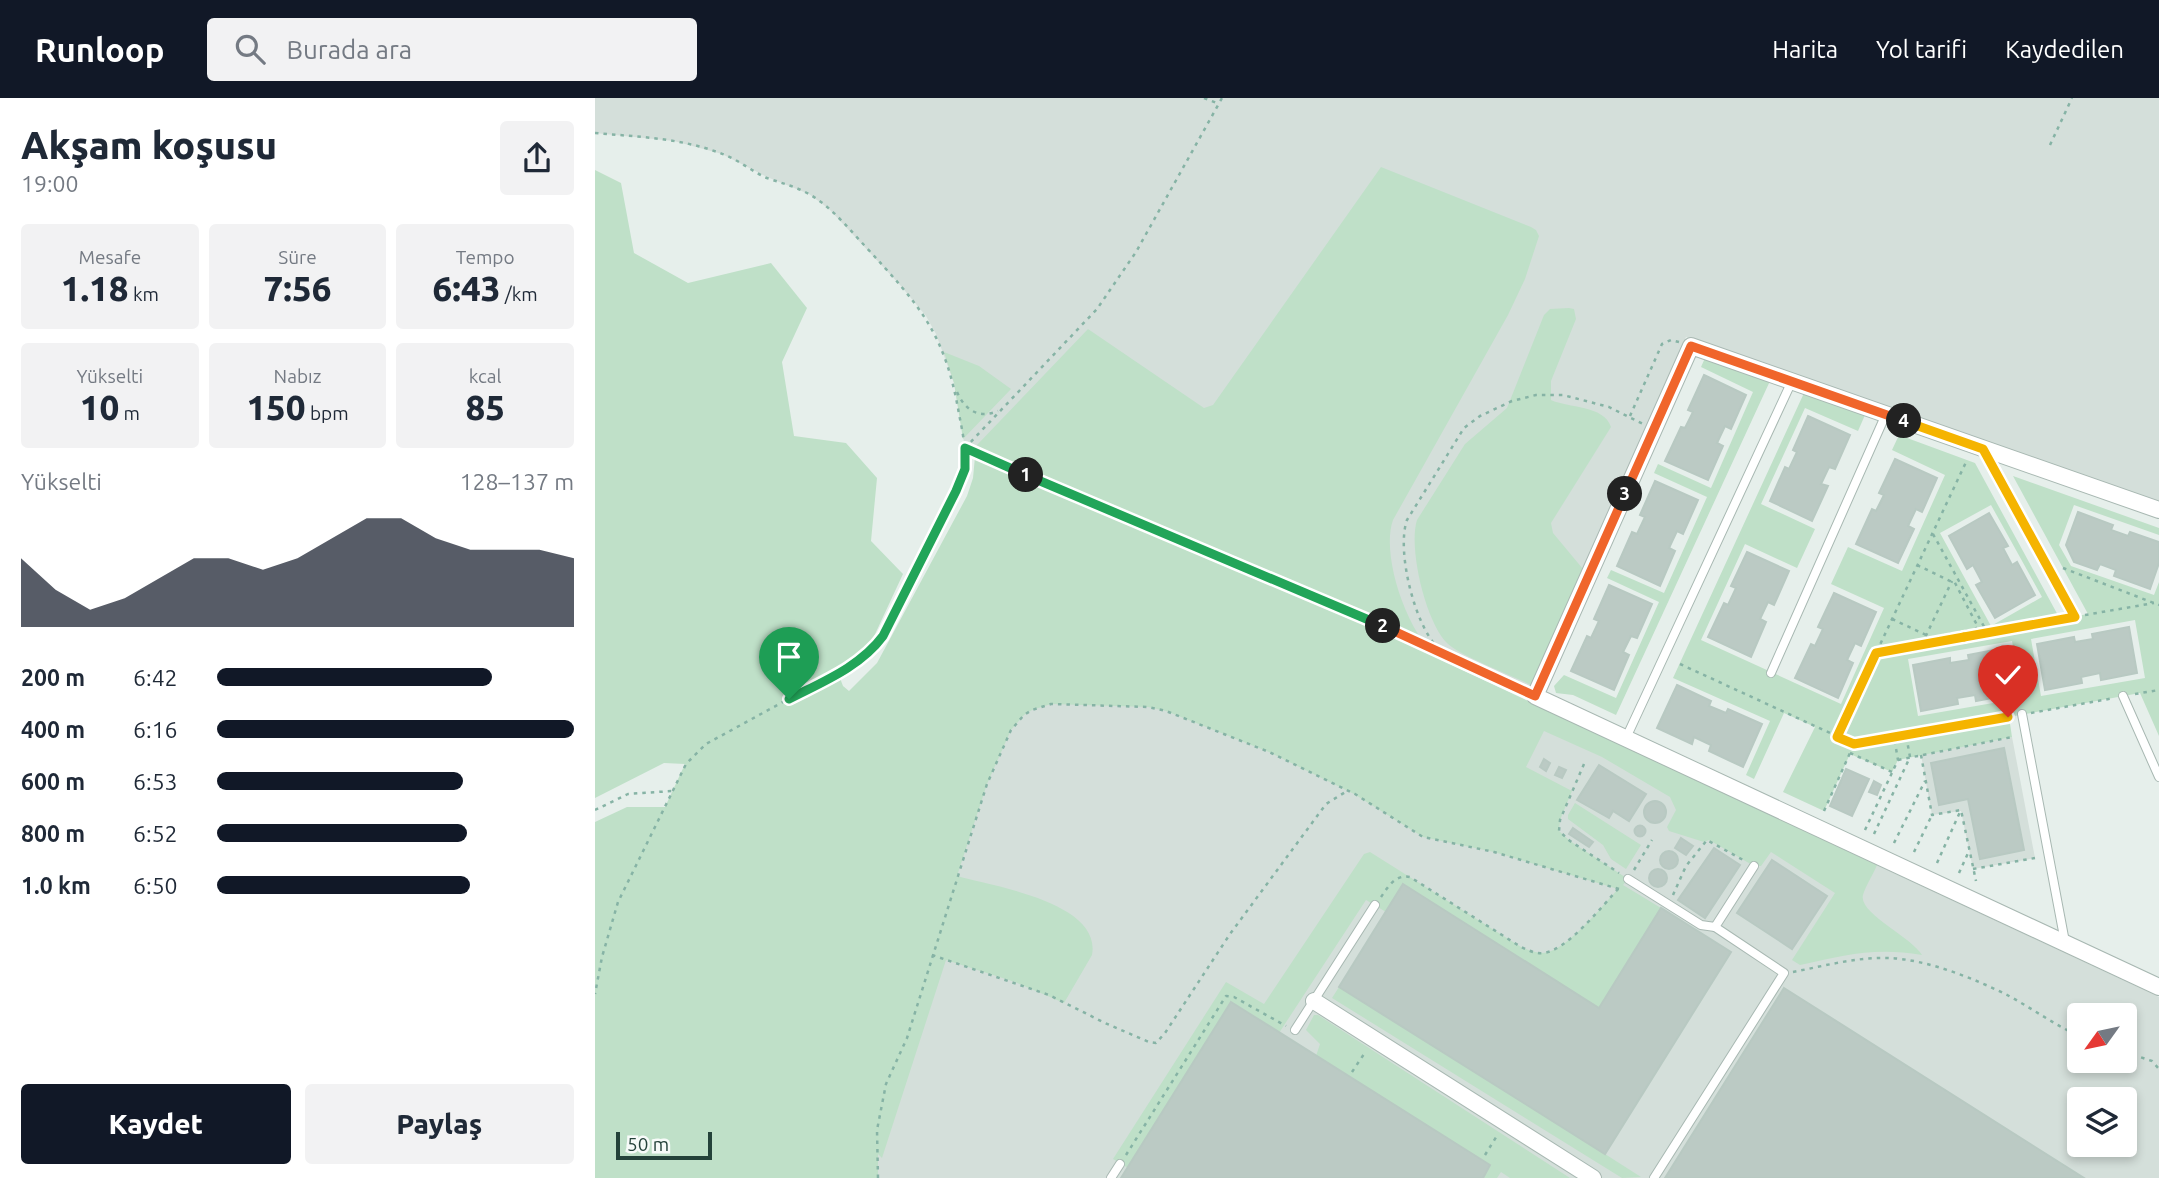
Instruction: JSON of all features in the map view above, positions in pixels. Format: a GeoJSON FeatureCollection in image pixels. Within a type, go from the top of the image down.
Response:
{"type":"FeatureCollection","features":[{"type":"Feature","properties":{"kind":"street"},"geometry":{"type":"LineString","coordinates":[[2159,510],[1691,346],[1535,696],[2159,987]]}},
{"type":"Feature","properties":{"kind":"street"},"geometry":{"type":"LineString","coordinates":[[1314,1001],[1593,1178]]}},
{"type":"Feature","properties":{"kind":"lane"},"geometry":{"type":"LineString","coordinates":[[1626,738],[1792,381]]}},
{"type":"Feature","properties":{"kind":"lane"},"geometry":{"type":"LineString","coordinates":[[1771,673],[1887,414]]}},
{"type":"Feature","properties":{"kind":"lane"},"geometry":{"type":"LineString","coordinates":[[1983,449],[2075,617]]}},
{"type":"Feature","properties":{"kind":"lane"},"geometry":{"type":"LineString","coordinates":[[2123,696],[2159,777]]}},
{"type":"Feature","properties":{"kind":"lane"},"geometry":{"type":"LineString","coordinates":[[2022,714],[2065,943]]}},
{"type":"Feature","properties":{"kind":"lane"},"geometry":{"type":"LineString","coordinates":[[1715,927],[1754,866]]}},
{"type":"Feature","properties":{"kind":"lane"},"geometry":{"type":"LineString","coordinates":[[1628,879],[1700,925],[1715,927],[1784,973],[1654,1178]]}},
{"type":"Feature","properties":{"kind":"lane"},"geometry":{"type":"LineString","coordinates":[[1295,1030],[1375,905]]}},
{"type":"Feature","properties":{"kind":"lane"},"geometry":{"type":"LineString","coordinates":[[1111,1178],[1120,1164]]}},
{"type":"Feature","properties":{"kind":"path"},"geometry":{"type":"LineString","coordinates":[[1204,98],[1219,104]]}},
{"type":"Feature","properties":{"kind":"path"},"geometry":{"type":"LineString","coordinates":[[965,448],[1097,309],[1136,252],[1222,98]]}},
{"type":"Feature","properties":{"kind":"path"},"geometry":{"type":"LineString","coordinates":[[2050,145],[2072,98]]}},
{"type":"Feature","properties":{"kind":"path"},"geometry":{"type":"LineString","coordinates":[[595,134],[650,138],[697,146],[734,159],[818,200],[862,242],[926,316],[942,346],[955,387],[965,448],[965,469],[956,491],[877,643],[858,661],[838,673],[706,744],[686,764],[618,902],[602,957],[595,994]]}},
{"type":"Feature","properties":{"kind":"path"},"geometry":{"type":"LineString","coordinates":[[1630,416],[1662,344],[1671,340],[1691,346]]}},
{"type":"Feature","properties":{"kind":"path"},"geometry":{"type":"LineString","coordinates":[[955,387],[964,405],[972,412],[985,414],[1001,409]]}},
{"type":"Feature","properties":{"kind":"path"},"geometry":{"type":"LineString","coordinates":[[1441,651],[1429,637],[1411,594],[1405,567],[1403,535],[1414,507],[1469,423],[1511,401],[1536,395],[1563,395],[1587,400],[1630,416],[1654,430]]}},
{"type":"Feature","properties":{"kind":"path"},"geometry":{"type":"LineString","coordinates":[[965,448],[1441,651],[1535,696]]}},
{"type":"Feature","properties":{"kind":"path"},"geometry":{"type":"LineString","coordinates":[[1837,737],[1967,460]]}},
{"type":"Feature","properties":{"kind":"path"},"geometry":{"type":"LineString","coordinates":[[1892,619],[1925,637],[1975,629],[1978,626],[1932,533]]}},
{"type":"Feature","properties":{"kind":"path"},"geometry":{"type":"LineString","coordinates":[[1917,565],[1953,578],[1987,632]]}},
{"type":"Feature","properties":{"kind":"path"},"geometry":{"type":"LineString","coordinates":[[2063,568],[2159,605]]}},
{"type":"Feature","properties":{"kind":"path"},"geometry":{"type":"LineString","coordinates":[[1922,644],[1953,578]]}},
{"type":"Feature","properties":{"kind":"path"},"geometry":{"type":"LineString","coordinates":[[1876,653],[2154,603]]}},
{"type":"Feature","properties":{"kind":"path"},"geometry":{"type":"LineString","coordinates":[[1680,664],[1854,744],[2159,690]]}},
{"type":"Feature","properties":{"kind":"path"},"geometry":{"type":"LineString","coordinates":[[878,1178],[877,1130],[889,1076],[901,1053],[987,784],[1011,730],[1032,710],[1051,704],[1131,706],[1165,711],[1269,752],[1347,791],[1423,837],[1494,852],[1619,889]]}},
{"type":"Feature","properties":{"kind":"path"},"geometry":{"type":"LineString","coordinates":[[1874,834],[1910,757],[1906,735]]}},
{"type":"Feature","properties":{"kind":"path"},"geometry":{"type":"LineString","coordinates":[[1865,830],[1898,760],[1894,737]]}},
{"type":"Feature","properties":{"kind":"path"},"geometry":{"type":"LineString","coordinates":[[1898,760],[2012,737]]}},
{"type":"Feature","properties":{"kind":"path"},"geometry":{"type":"LineString","coordinates":[[1824,811],[1854,744]]}},
{"type":"Feature","properties":{"kind":"path"},"geometry":{"type":"LineString","coordinates":[[1850,753],[1892,772]]}},
{"type":"Feature","properties":{"kind":"path"},"geometry":{"type":"LineString","coordinates":[[1913,852],[1932,815],[1921,755]]}},
{"type":"Feature","properties":{"kind":"path"},"geometry":{"type":"LineString","coordinates":[[1584,764],[1560,820],[1559,831],[1628,879]]}},
{"type":"Feature","properties":{"kind":"path"},"geometry":{"type":"LineString","coordinates":[[1893,843],[1925,781]]}},
{"type":"Feature","properties":{"kind":"path"},"geometry":{"type":"LineString","coordinates":[[595,810],[628,794],[672,791]]}},
{"type":"Feature","properties":{"kind":"path"},"geometry":{"type":"LineString","coordinates":[[932,955],[1030,988],[1156,1043],[1246,911],[1326,804],[1347,791]]}},
{"type":"Feature","properties":{"kind":"path"},"geometry":{"type":"LineString","coordinates":[[1932,815],[1961,810]]}},
{"type":"Feature","properties":{"kind":"path"},"geometry":{"type":"LineString","coordinates":[[1961,810],[1976,881]]}},
{"type":"Feature","properties":{"kind":"path"},"geometry":{"type":"LineString","coordinates":[[1937,863],[1961,810]]}},
{"type":"Feature","properties":{"kind":"path"},"geometry":{"type":"LineString","coordinates":[[1375,905],[1396,879],[1402,876],[1410,877],[1521,947],[1544,953],[1566,942],[1619,889],[1653,840]]}},
{"type":"Feature","properties":{"kind":"path"},"geometry":{"type":"LineString","coordinates":[[1669,905],[1686,866],[1707,840],[1754,866]]}},
{"type":"Feature","properties":{"kind":"path"},"geometry":{"type":"LineString","coordinates":[[1959,873],[1969,851]]}},
{"type":"Feature","properties":{"kind":"path"},"geometry":{"type":"LineString","coordinates":[[1973,869],[2035,858]]}},
{"type":"Feature","properties":{"kind":"path"},"geometry":{"type":"LineString","coordinates":[[1784,973],[1873,958],[1920,963],[2007,995],[2067,1029]]}},
{"type":"Feature","properties":{"kind":"path"},"geometry":{"type":"LineString","coordinates":[[1120,1164],[1226,996],[1234,997],[1272,1020],[1295,1030]]}},
{"type":"Feature","properties":{"kind":"path"},"geometry":{"type":"LineString","coordinates":[[1352,1072],[1374,1039]]}},
{"type":"Feature","properties":{"kind":"path"},"geometry":{"type":"LineString","coordinates":[[2137,1056],[2152,1061],[2159,1069]]}},
{"type":"Feature","properties":{"kind":"path"},"geometry":{"type":"LineString","coordinates":[[1485,1155],[1506,1122]]}},
{"type":"Feature","properties":{"kind":"shaded area"},"geometry":{"type":"Polygon","coordinates":[[[595,98],[2159,98],[2159,503],[1686,337],[1528,692],[1425,645],[1441,660],[2159,997],[2159,1178],[833,1178],[1070,494],[965,448],[954,383],[936,334],[926,316],[829,209],[809,194],[722,154],[674,141],[595,133],[595,98]]]}},
{"type":"Feature","properties":{"kind":"shaded area"},"geometry":{"type":"Polygon","coordinates":[[[2012,737],[2035,858],[1973,869],[1961,811],[1932,815],[1921,755],[2012,737]]]}},
{"type":"Feature","properties":{"kind":"green space"},"geometry":{"type":"Polygon","coordinates":[[[1381,167],[1531,227],[1539,236],[1525,279],[1508,315],[1393,520],[1390,535],[1394,575],[1408,616],[1418,634],[1441,660],[1877,865],[1864,891],[1864,902],[1877,917],[1922,955],[1875,952],[1800,965],[1792,960],[1835,893],[1771,852],[1761,866],[1754,866],[1709,840],[1704,842],[1669,831],[1667,827],[1676,810],[1670,797],[1602,757],[1544,731],[1526,767],[1572,791],[1560,820],[1559,831],[1628,879],[1623,885],[1661,908],[1599,1008],[1403,885],[1386,912],[1366,900],[1279,1033],[1128,1168],[1113,1159],[1226,982],[1264,1004],[1364,854],[1370,852],[1521,947],[1543,953],[1573,937],[1618,889],[1494,852],[1423,837],[1354,794],[1269,752],[1166,711],[1148,707],[1051,704],[1024,715],[1011,730],[987,784],[957,876],[1041,899],[1063,909],[1080,922],[1091,937],[1092,955],[1064,1003],[1015,982],[946,960],[882,1158],[878,1154],[878,1178],[595,1178],[595,822],[627,807],[665,807],[685,764],[664,763],[595,798],[595,170],[621,183],[634,253],[688,283],[771,263],[807,308],[782,362],[794,436],[846,443],[877,478],[871,541],[903,574],[870,645],[858,661],[838,673],[843,686],[849,691],[877,663],[967,496],[973,478],[976,446],[1088,329],[1204,408],[1213,405],[1381,167]]]}},
{"type":"Feature","properties":{"kind":"green space"},"geometry":{"type":"Polygon","coordinates":[[[1550,309],[1574,309],[1576,319],[1551,381],[1551,400],[1593,411],[1607,420],[1611,427],[1551,523],[1553,533],[1583,569],[1531,685],[1464,654],[1448,644],[1440,634],[1421,585],[1415,533],[1417,520],[1465,444],[1507,408],[1544,315],[1550,309]]]}},
{"type":"Feature","properties":{"kind":"green space"},"geometry":{"type":"Polygon","coordinates":[[[944,352],[979,366],[1011,389],[963,439],[954,383],[944,352]]]}},
{"type":"Feature","properties":{"kind":"green space"},"geometry":{"type":"Polygon","coordinates":[[[1705,358],[1770,381],[1616,715],[1573,695],[1556,693],[1554,686],[1564,675],[1616,698],[1659,602],[1607,578],[1611,570],[1664,593],[1707,497],[1654,473],[1658,464],[1711,488],[1753,392],[1701,367],[1705,358]]]}},
{"type":"Feature","properties":{"kind":"green space"},"geometry":{"type":"Polygon","coordinates":[[[1804,393],[1865,415],[1858,431],[1805,408],[1761,504],[1815,529],[1797,568],[1745,544],[1701,640],[1841,704],[1884,608],[1831,584],[1848,547],[1902,571],[1945,475],[1892,450],[1899,435],[1975,463],[2060,619],[2088,614],[2013,476],[2159,528],[2159,535],[2074,505],[2059,545],[2071,566],[2154,595],[2159,582],[2159,736],[2140,693],[2009,717],[2012,737],[1898,760],[1892,772],[1850,754],[1824,811],[1783,792],[1815,727],[1784,713],[1754,779],[1746,775],[1770,721],[1673,678],[1804,393]],[[1991,505],[1940,533],[1991,626],[2042,597],[1991,505]],[[2135,620],[2031,639],[2041,696],[2145,678],[2135,620]],[[2012,641],[1908,659],[1918,716],[2022,698],[2012,641]]]}},
{"type":"Feature","properties":{"kind":"green space"},"geometry":{"type":"Polygon","coordinates":[[[1575,803],[1641,845],[1626,869],[1611,859],[1603,845],[1568,819],[1575,803]]]}},
{"type":"Feature","properties":{"kind":"green space"},"geometry":{"type":"Polygon","coordinates":[[[1339,987],[1641,1177],[1622,1178],[1332,998],[1339,987]]]}},
{"type":"Feature","properties":{"kind":"green space"},"geometry":{"type":"Polygon","coordinates":[[[1314,1015],[1318,1015],[1570,1178],[1510,1178],[1501,1172],[1497,1178],[1483,1178],[1490,1165],[1316,1056],[1320,1044],[1306,1030],[1314,1015]]]}},
{"type":"Feature","properties":{"kind":"building"},"geometry":{"type":"Polygon","coordinates":[[[1704,375],[1746,395],[1731,429],[1725,426],[1717,443],[1723,446],[1708,480],[1665,461],[1681,427],[1685,428],[1693,412],[1688,410],[1704,375]]]}},
{"type":"Feature","properties":{"kind":"building"},"geometry":{"type":"Polygon","coordinates":[[[1808,416],[1850,435],[1835,469],[1829,467],[1821,484],[1828,486],[1812,521],[1770,501],[1785,467],[1789,469],[1797,452],[1793,450],[1808,416]]]}},
{"type":"Feature","properties":{"kind":"building"},"geometry":{"type":"Polygon","coordinates":[[[1895,459],[1937,478],[1922,512],[1916,509],[1908,526],[1914,529],[1898,563],[1856,544],[1872,509],[1876,511],[1884,495],[1879,493],[1895,459]]]}},
{"type":"Feature","properties":{"kind":"building"},"geometry":{"type":"Polygon","coordinates":[[[1655,481],[1698,500],[1683,534],[1677,531],[1669,548],[1675,551],[1660,586],[1617,566],[1632,532],[1637,534],[1645,517],[1640,515],[1655,481]]]}},
{"type":"Feature","properties":{"kind":"building"},"geometry":{"type":"Polygon","coordinates":[[[2078,512],[2113,525],[2111,530],[2128,536],[2130,532],[2159,542],[2159,563],[2150,589],[2114,576],[2116,570],[2100,564],[2097,570],[2074,562],[2066,545],[2078,512]]]}},
{"type":"Feature","properties":{"kind":"building"},"geometry":{"type":"Polygon","coordinates":[[[1989,513],[2008,546],[2003,548],[2012,565],[2017,562],[2035,595],[1995,618],[1976,585],[1982,582],[1973,565],[1967,569],[1949,536],[1989,513]]]}},
{"type":"Feature","properties":{"kind":"building"},"geometry":{"type":"Polygon","coordinates":[[[1747,552],[1789,571],[1774,605],[1768,602],[1760,619],[1766,622],[1751,657],[1708,637],[1724,603],[1728,605],[1736,588],[1731,586],[1747,552]]]}},
{"type":"Feature","properties":{"kind":"building"},"geometry":{"type":"Polygon","coordinates":[[[1609,585],[1652,604],[1637,638],[1631,636],[1623,652],[1629,655],[1614,690],[1571,671],[1587,636],[1591,638],[1599,621],[1594,619],[1609,585]]]}},
{"type":"Feature","properties":{"kind":"building"},"geometry":{"type":"Polygon","coordinates":[[[1834,593],[1876,612],[1861,646],[1855,643],[1847,660],[1853,663],[1838,698],[1795,678],[1811,644],[1815,646],[1823,629],[1818,627],[1834,593]]]}},
{"type":"Feature","properties":{"kind":"building"},"geometry":{"type":"Polygon","coordinates":[[[2129,627],[2137,673],[2101,680],[2100,673],[2081,677],[2082,683],[2045,690],[2037,644],[2074,637],[2075,642],[2093,639],[2092,634],[2129,627]]]}},
{"type":"Feature","properties":{"kind":"building"},"geometry":{"type":"Polygon","coordinates":[[[2005,648],[2013,694],[1976,701],[1975,695],[1957,698],[1958,704],[1921,711],[1913,665],[1950,658],[1950,663],[1969,660],[1968,655],[2005,648]]]}},
{"type":"Feature","properties":{"kind":"building"},"geometry":{"type":"Polygon","coordinates":[[[1677,685],[1711,701],[1709,706],[1726,713],[1728,709],[1762,724],[1743,767],[1709,751],[1711,745],[1694,737],[1692,744],[1657,728],[1677,685]]]}},
{"type":"Feature","properties":{"kind":"building"},"geometry":{"type":"Polygon","coordinates":[[[2004,748],[2024,850],[1980,859],[1968,799],[1939,805],[1931,763],[2004,748]]]}},
{"type":"Feature","properties":{"kind":"building"},"geometry":{"type":"Polygon","coordinates":[[[1544,759],[1550,763],[1546,771],[1540,767],[1544,759]]]}},
{"type":"Feature","properties":{"kind":"building"},"geometry":{"type":"Polygon","coordinates":[[[1599,765],[1646,794],[1629,821],[1613,811],[1609,818],[1577,800],[1599,765]]]}},
{"type":"Feature","properties":{"kind":"building"},"geometry":{"type":"Polygon","coordinates":[[[1559,767],[1566,770],[1562,778],[1555,775],[1559,767]]]}},
{"type":"Feature","properties":{"kind":"building"},"geometry":{"type":"Polygon","coordinates":[[[1846,769],[1869,779],[1852,816],[1830,806],[1846,769]]]}},
{"type":"Feature","properties":{"kind":"building"},"geometry":{"type":"Polygon","coordinates":[[[1874,781],[1881,785],[1877,795],[1869,792],[1874,781]]]}},
{"type":"Feature","properties":{"kind":"building"},"geometry":{"type":"Polygon","coordinates":[[[1655,801],[1663,804],[1666,812],[1663,820],[1655,823],[1647,820],[1644,812],[1647,804],[1655,801]]]}},
{"type":"Feature","properties":{"kind":"building"},"geometry":{"type":"Polygon","coordinates":[[[1640,826],[1644,827],[1644,835],[1640,836],[1636,835],[1635,831],[1636,827],[1640,826]]]}},
{"type":"Feature","properties":{"kind":"building"},"geometry":{"type":"Polygon","coordinates":[[[1573,828],[1593,842],[1589,847],[1569,834],[1573,828]]]}},
{"type":"Feature","properties":{"kind":"building"},"geometry":{"type":"Polygon","coordinates":[[[1681,838],[1693,846],[1686,855],[1675,848],[1681,838]]]}},
{"type":"Feature","properties":{"kind":"building"},"geometry":{"type":"Polygon","coordinates":[[[1714,848],[1740,865],[1705,918],[1678,900],[1714,848]]]}},
{"type":"Feature","properties":{"kind":"building"},"geometry":{"type":"Polygon","coordinates":[[[1665,851],[1673,851],[1678,860],[1676,867],[1665,869],[1660,864],[1660,856],[1665,851]]]}},
{"type":"Feature","properties":{"kind":"building"},"geometry":{"type":"Polygon","coordinates":[[[1772,860],[1827,896],[1792,949],[1737,913],[1772,860]]]}},
{"type":"Feature","properties":{"kind":"building"},"geometry":{"type":"Polygon","coordinates":[[[1654,869],[1662,869],[1667,878],[1665,885],[1654,887],[1649,882],[1649,874],[1654,869]]]}},
{"type":"Feature","properties":{"kind":"building"},"geometry":{"type":"Polygon","coordinates":[[[1403,884],[1599,1008],[1661,908],[1731,952],[1605,1154],[1339,987],[1403,884]]]}},
{"type":"Feature","properties":{"kind":"building"},"geometry":{"type":"Polygon","coordinates":[[[1784,988],[2084,1178],[1665,1178],[1784,988]]]}},
{"type":"Feature","properties":{"kind":"building"},"geometry":{"type":"Polygon","coordinates":[[[1231,1002],[1490,1165],[1483,1178],[1121,1178],[1231,1002]]]}},
{"type":"Feature","properties":{"kind":"route"},"geometry":{"type":"LineString","coordinates":[[789,699],[858,661],[883,636],[964,474],[965,448],[1441,651],[1535,696],[1691,346],[1983,449],[2075,617],[1876,653],[1837,737],[1854,744],[2008,717]]}}]}
